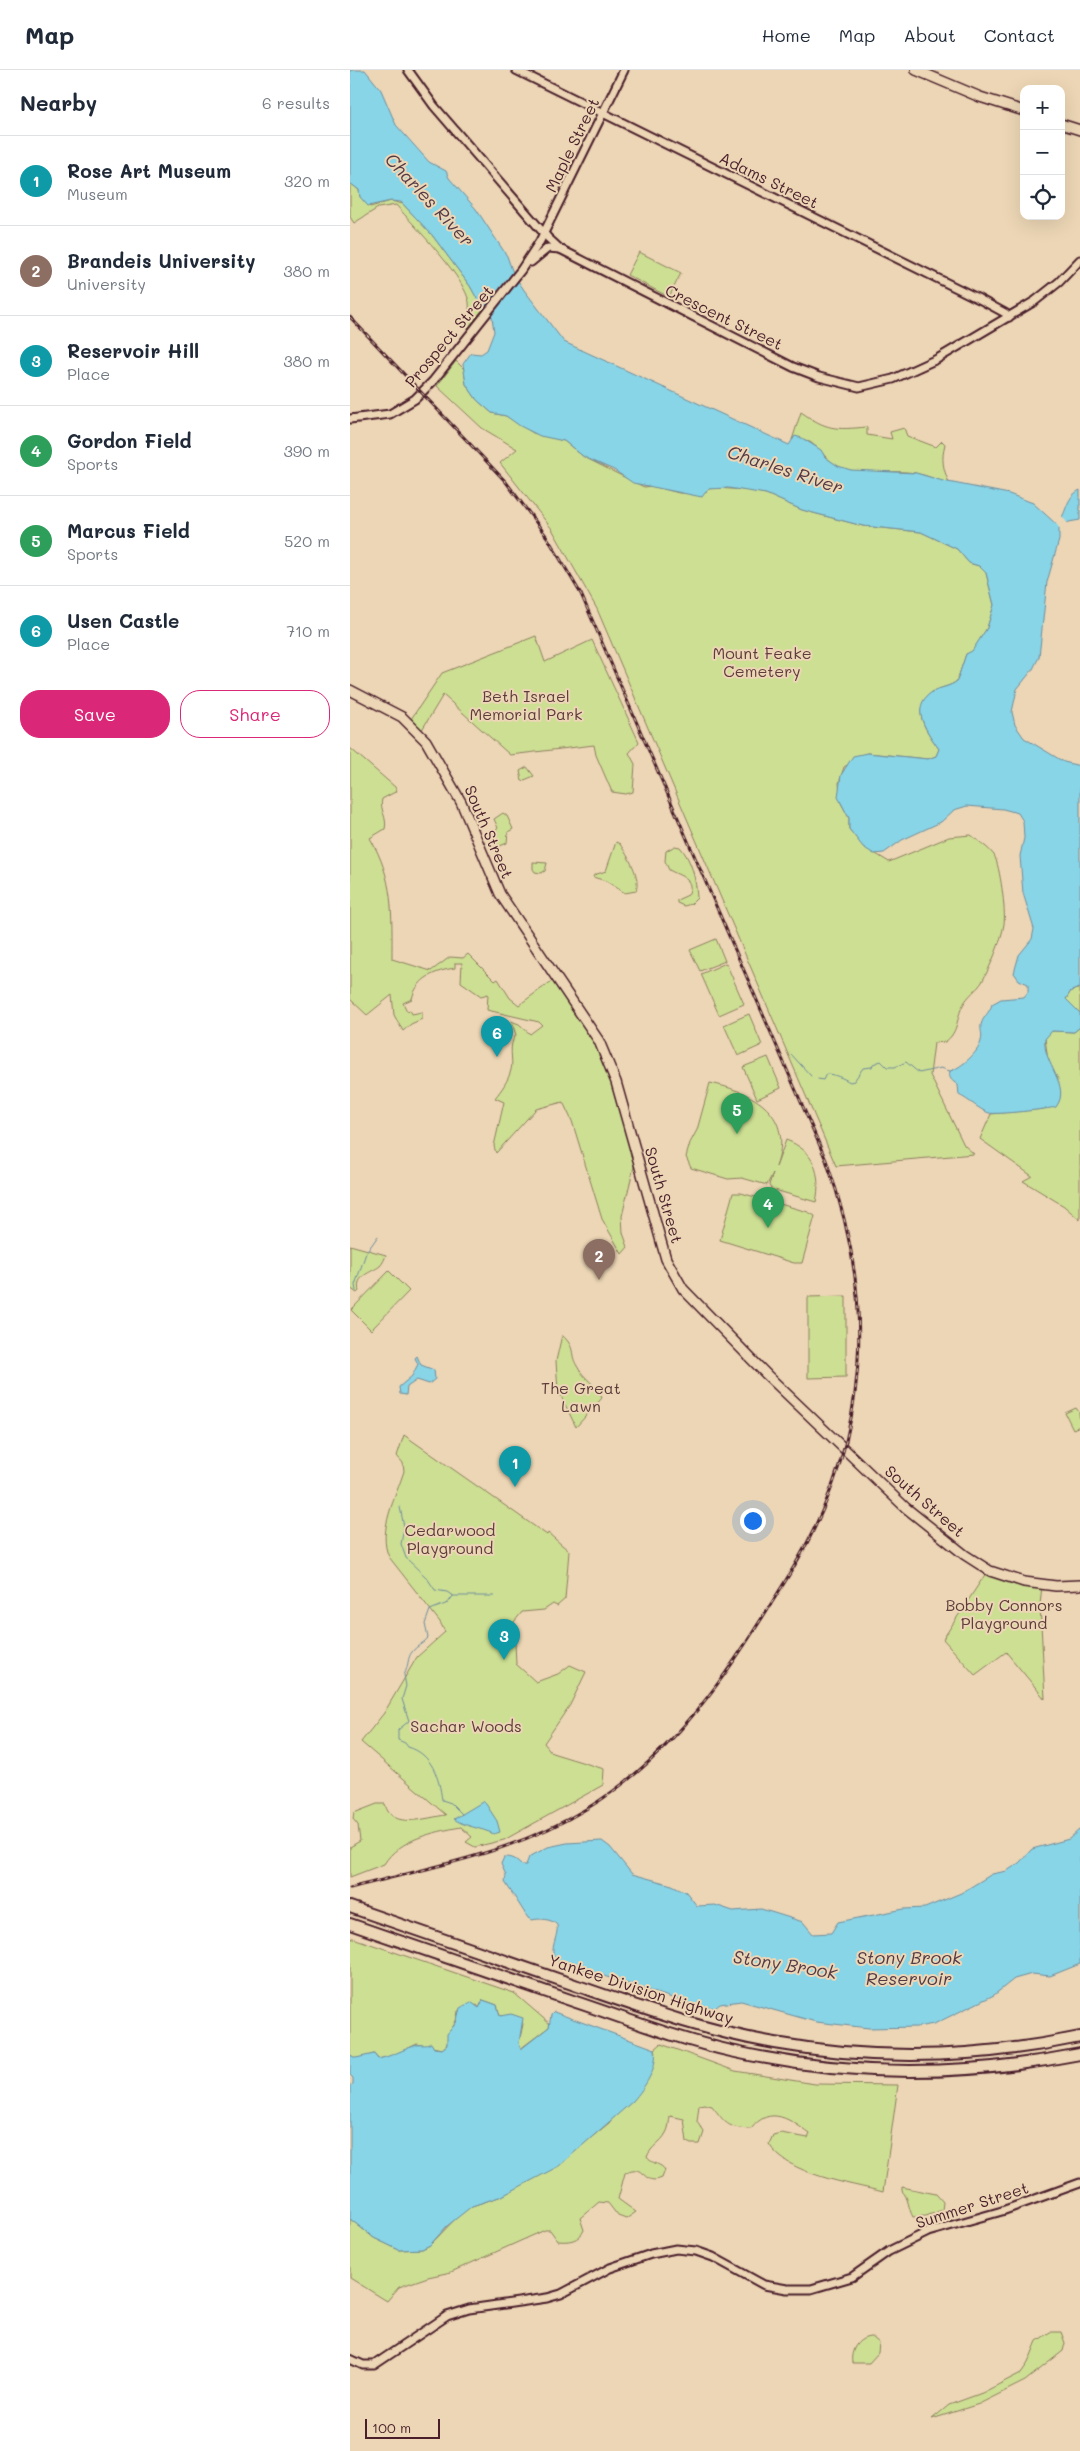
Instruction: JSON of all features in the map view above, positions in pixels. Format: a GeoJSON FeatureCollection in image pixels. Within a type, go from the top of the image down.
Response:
{"type":"FeatureCollection","features":[{"type":"Feature","properties":{"kind":"highway","name":"Yankee Division Highway"},"geometry":{"type":"LineString","coordinates":[[350,1907],[688,2023],[776,2044],[858,2053],[940,2055],[1014,2049],[1080,2037]]}},
{"type":"Feature","properties":{"kind":"highway","name":"Yankee Division Highway"},"geometry":{"type":"LineString","coordinates":[[350,1924],[678,2037],[777,2060],[858,2070],[923,2072],[1005,2066],[1080,2054]]}},
{"type":"Feature","properties":{"kind":"main road"},"geometry":{"type":"LineString","coordinates":[[916,70],[976,96],[1020,111]]}},
{"type":"Feature","properties":{"kind":"main road"},"geometry":{"type":"LineString","coordinates":[[1065,125],[1080,130]]}},
{"type":"Feature","properties":{"kind":"main road","name":"South Street"},"geometry":{"type":"LineString","coordinates":[[350,690],[402,717],[426,741],[461,802],[500,894],[599,1041],[615,1076],[666,1259],[682,1290],[767,1375],[906,1508],[965,1555],[990,1571],[1024,1582],[1046,1586],[1080,1585]]}},
{"type":"Feature","properties":{"kind":"street","name":"Crescent Street"},"geometry":{"type":"LineString","coordinates":[[408,70],[434,106],[560,249],[794,367],[853,386],[876,384],[917,370],[1010,317],[1047,292],[1080,260]]}},
{"type":"Feature","properties":{"kind":"street","name":"Adams Street"},"geometry":{"type":"LineString","coordinates":[[516,70],[996,308],[1010,317]]}},
{"type":"Feature","properties":{"kind":"street","name":"Maple Street"},"geometry":{"type":"LineString","coordinates":[[544,233],[624,70]]}},
{"type":"Feature","properties":{"kind":"street","name":"Prospect Street"},"geometry":{"type":"LineString","coordinates":[[350,420],[388,414],[412,402],[433,381],[521,270],[544,233]]}},
{"type":"Feature","properties":{"kind":"street"},"geometry":{"type":"LineString","coordinates":[[521,270],[546,249],[560,249]]}},
{"type":"Feature","properties":{"kind":"street","name":"Summer Street"},"geometry":{"type":"LineString","coordinates":[[350,2359],[363,2365],[374,2365],[446,2316],[469,2309],[547,2298],[561,2294],[610,2268],[665,2251],[690,2250],[706,2253],[752,2280],[774,2287],[797,2290],[823,2287],[852,2277],[890,2251],[928,2232],[1002,2211],[1080,2183]]}},
{"type":"Feature","properties":{"kind":"green space"},"geometry":{"type":"Polygon","coordinates":[[[350,183],[359,190],[360,197],[370,207],[391,201],[403,204],[432,235],[470,286],[483,309],[468,328],[469,302],[456,275],[396,205],[378,208],[354,223],[350,217],[350,183]]]}},
{"type":"Feature","properties":{"kind":"green space"},"geometry":{"type":"Polygon","coordinates":[[[639,252],[681,273],[669,297],[627,275],[639,252]]]}},
{"type":"Feature","properties":{"kind":"green space","name":"Mount Feake Cemetery"},"geometry":{"type":"Polygon","coordinates":[[[456,361],[464,369],[466,384],[477,400],[492,413],[506,416],[533,433],[564,441],[584,457],[644,487],[652,486],[679,493],[705,493],[708,489],[715,488],[747,490],[766,494],[802,510],[863,526],[921,532],[957,549],[969,563],[979,566],[986,573],[994,605],[987,628],[972,652],[966,654],[957,681],[933,692],[922,706],[922,721],[939,749],[936,756],[928,759],[867,753],[844,767],[839,783],[841,803],[849,818],[849,829],[863,846],[889,862],[949,837],[971,835],[994,855],[1000,878],[1004,909],[1004,924],[1001,938],[982,982],[963,1005],[953,1034],[945,1042],[934,1043],[930,1075],[964,1145],[974,1154],[836,1166],[597,609],[552,529],[500,463],[517,449],[482,428],[437,386],[456,361]]]}},
{"type":"Feature","properties":{"kind":"green space"},"geometry":{"type":"Polygon","coordinates":[[[801,412],[818,422],[832,427],[867,427],[867,435],[892,439],[890,432],[904,428],[907,436],[936,447],[942,441],[945,444],[943,464],[949,483],[915,473],[866,472],[838,466],[808,441],[793,438],[792,440],[801,412]]]}},
{"type":"Feature","properties":{"kind":"green space","name":"Beth Israel Memorial Park"},"geometry":{"type":"Polygon","coordinates":[[[536,636],[545,662],[592,640],[639,742],[629,753],[635,764],[633,792],[626,794],[612,792],[596,755],[594,745],[510,755],[443,695],[420,733],[409,722],[442,673],[536,636]]]}},
{"type":"Feature","properties":{"kind":"green space"},"geometry":{"type":"Polygon","coordinates":[[[350,748],[395,787],[397,791],[382,799],[385,829],[370,838],[378,853],[388,882],[392,959],[431,971],[450,957],[463,958],[468,954],[495,981],[498,979],[510,998],[519,1005],[556,978],[599,1041],[637,1154],[622,1216],[623,1233],[628,1247],[622,1254],[602,1219],[572,1121],[563,1102],[536,1109],[496,1153],[494,1146],[504,1102],[495,1098],[506,1081],[512,1066],[511,1048],[516,1035],[511,1021],[519,1024],[530,1034],[542,1025],[539,1022],[487,1010],[488,994],[481,996],[461,982],[462,963],[455,963],[455,968],[441,971],[428,977],[418,986],[412,999],[403,1003],[407,1011],[410,1010],[412,1014],[422,1012],[422,1019],[411,1024],[403,1031],[394,1015],[392,995],[367,1015],[350,999],[350,748]]]}},
{"type":"Feature","properties":{"kind":"green space"},"geometry":{"type":"Polygon","coordinates":[[[527,767],[534,776],[522,781],[520,771],[527,767]]]}},
{"type":"Feature","properties":{"kind":"green space"},"geometry":{"type":"Polygon","coordinates":[[[503,813],[507,816],[513,829],[508,832],[507,843],[500,846],[493,843],[491,836],[498,828],[494,819],[503,813]]]}},
{"type":"Feature","properties":{"kind":"green space"},"geometry":{"type":"Polygon","coordinates":[[[616,842],[620,844],[633,867],[637,879],[636,891],[625,893],[606,881],[593,877],[606,871],[616,842]]]}},
{"type":"Feature","properties":{"kind":"green space"},"geometry":{"type":"Polygon","coordinates":[[[675,846],[680,847],[688,858],[696,884],[697,898],[691,904],[684,906],[677,903],[677,900],[688,895],[690,885],[682,876],[669,870],[665,861],[666,851],[675,846]]]}},
{"type":"Feature","properties":{"kind":"green space"},"geometry":{"type":"Polygon","coordinates":[[[533,862],[547,863],[545,871],[541,873],[535,872],[533,862]]]}},
{"type":"Feature","properties":{"kind":"green space"},"geometry":{"type":"Polygon","coordinates":[[[716,939],[725,961],[700,971],[690,950],[716,939]]]}},
{"type":"Feature","properties":{"kind":"green space"},"geometry":{"type":"Polygon","coordinates":[[[726,963],[744,1004],[719,1015],[701,974],[726,963]]]}},
{"type":"Feature","properties":{"kind":"green space"},"geometry":{"type":"Polygon","coordinates":[[[1080,988],[1080,1013],[1066,999],[1071,991],[1080,988]]]}},
{"type":"Feature","properties":{"kind":"green space"},"geometry":{"type":"Polygon","coordinates":[[[749,1014],[762,1045],[738,1056],[724,1025],[749,1014]]]}},
{"type":"Feature","properties":{"kind":"green space"},"geometry":{"type":"Polygon","coordinates":[[[1080,1027],[1080,1220],[1064,1206],[1023,1181],[1032,1176],[980,1139],[991,1114],[1044,1109],[1058,1079],[1048,1061],[1045,1038],[1052,1031],[1074,1032],[1080,1027]]]}},
{"type":"Feature","properties":{"kind":"green space"},"geometry":{"type":"Polygon","coordinates":[[[768,1057],[781,1088],[757,1099],[743,1067],[768,1057]]]}},
{"type":"Feature","properties":{"kind":"green space"},"geometry":{"type":"Polygon","coordinates":[[[710,1083],[742,1092],[767,1109],[775,1120],[780,1133],[780,1149],[776,1167],[786,1140],[796,1144],[803,1150],[814,1164],[817,1173],[818,1192],[816,1202],[771,1189],[769,1185],[773,1173],[767,1185],[742,1178],[728,1179],[691,1168],[686,1157],[690,1143],[697,1130],[710,1083]]]}},
{"type":"Feature","properties":{"kind":"green space"},"geometry":{"type":"Polygon","coordinates":[[[733,1193],[741,1193],[808,1212],[815,1216],[802,1263],[794,1263],[720,1240],[733,1193]]]}},
{"type":"Feature","properties":{"kind":"green space"},"geometry":{"type":"Polygon","coordinates":[[[350,1245],[386,1255],[380,1266],[359,1281],[359,1291],[357,1293],[350,1288],[350,1245]]]}},
{"type":"Feature","properties":{"kind":"green space"},"geometry":{"type":"Polygon","coordinates":[[[389,1271],[409,1291],[371,1330],[351,1310],[389,1271]]]}},
{"type":"Feature","properties":{"kind":"green space"},"geometry":{"type":"Polygon","coordinates":[[[846,1296],[846,1377],[808,1378],[808,1297],[846,1296]]]}},
{"type":"Feature","properties":{"kind":"green space","name":"The Great Lawn"},"geometry":{"type":"Polygon","coordinates":[[[562,1335],[570,1344],[575,1362],[580,1370],[597,1389],[602,1398],[576,1427],[558,1390],[556,1361],[562,1335]]]}},
{"type":"Feature","properties":{"kind":"green space"},"geometry":{"type":"Polygon","coordinates":[[[1076,1408],[1079,1412],[1080,1426],[1073,1429],[1065,1413],[1076,1408]]]}},
{"type":"Feature","properties":{"kind":"green space","name":"Sachar Woods"},"geometry":{"type":"Polygon","coordinates":[[[404,1435],[547,1535],[548,1533],[569,1551],[565,1599],[557,1606],[553,1604],[544,1610],[522,1612],[514,1622],[516,1664],[536,1682],[558,1674],[570,1665],[586,1672],[570,1705],[544,1743],[552,1753],[604,1769],[603,1785],[504,1840],[475,1847],[466,1842],[472,1837],[461,1827],[440,1831],[418,1838],[399,1848],[384,1864],[350,1877],[350,1847],[360,1841],[358,1825],[353,1819],[354,1813],[377,1804],[385,1804],[389,1812],[402,1820],[420,1820],[446,1815],[361,1742],[384,1713],[417,1657],[445,1632],[440,1622],[389,1557],[386,1547],[386,1525],[404,1471],[403,1463],[397,1456],[404,1435]]]}},
{"type":"Feature","properties":{"kind":"green space","name":"Bobby Connors Playground"},"geometry":{"type":"Polygon","coordinates":[[[988,1570],[1042,1585],[1040,1605],[1045,1699],[1006,1652],[975,1675],[943,1639],[988,1570]]]}},
{"type":"Feature","properties":{"kind":"green space"},"geometry":{"type":"Polygon","coordinates":[[[350,1937],[514,1993],[550,2024],[549,2027],[520,2049],[519,2043],[523,2024],[519,2017],[500,2016],[497,2005],[483,2000],[479,2008],[477,2005],[458,2011],[456,2021],[447,2040],[447,2045],[442,2049],[417,2044],[392,2056],[378,2059],[374,2054],[356,2059],[350,2055],[350,1937]]]}},
{"type":"Feature","properties":{"kind":"green space"},"geometry":{"type":"Polygon","coordinates":[[[661,2044],[735,2071],[815,2084],[898,2085],[883,2192],[820,2176],[790,2163],[778,2155],[769,2144],[773,2135],[781,2133],[808,2138],[810,2134],[788,2120],[773,2116],[758,2121],[751,2129],[736,2127],[727,2124],[712,2106],[704,2104],[699,2105],[697,2122],[704,2132],[700,2144],[687,2142],[684,2119],[670,2116],[666,2133],[649,2153],[647,2157],[665,2170],[662,2178],[651,2179],[636,2170],[625,2173],[618,2199],[636,2212],[626,2219],[618,2216],[608,2203],[599,2202],[580,2218],[584,2230],[576,2239],[558,2241],[550,2230],[545,2230],[451,2272],[428,2277],[399,2287],[387,2301],[350,2278],[350,2219],[374,2238],[399,2250],[422,2249],[430,2245],[461,2213],[472,2206],[502,2196],[572,2153],[609,2123],[656,2053],[655,2049],[661,2044]]]}},
{"type":"Feature","properties":{"kind":"green space"},"geometry":{"type":"Polygon","coordinates":[[[902,2187],[936,2194],[943,2202],[942,2210],[926,2216],[913,2217],[902,2187]]]}},
{"type":"Feature","properties":{"kind":"green space"},"geometry":{"type":"Polygon","coordinates":[[[1050,2332],[1061,2332],[1065,2343],[1063,2351],[1025,2381],[979,2404],[932,2419],[949,2405],[982,2393],[1021,2373],[1028,2363],[1037,2341],[1050,2332]]]}},
{"type":"Feature","properties":{"kind":"green space"},"geometry":{"type":"Polygon","coordinates":[[[872,2337],[879,2343],[878,2353],[869,2363],[852,2363],[852,2353],[856,2345],[863,2339],[872,2337]]]}},
{"type":"Feature","properties":{"kind":"water","name":"Charles River"},"geometry":{"type":"Polygon","coordinates":[[[350,70],[365,70],[381,90],[396,125],[429,162],[446,171],[449,178],[476,209],[507,256],[513,273],[524,290],[564,342],[789,445],[795,436],[802,438],[821,450],[825,457],[838,466],[851,470],[916,473],[943,481],[1009,494],[1033,503],[1056,524],[1063,516],[1071,497],[1080,490],[1080,520],[1069,522],[1059,529],[1059,540],[1047,582],[1039,657],[1033,669],[1017,689],[1012,712],[1015,725],[1024,738],[1064,762],[1080,766],[1080,988],[1071,991],[1066,999],[1080,1013],[1080,1027],[1074,1032],[1052,1031],[1045,1039],[1045,1048],[1061,1091],[1056,1107],[1011,1113],[989,1113],[959,1095],[958,1085],[950,1077],[950,1071],[964,1063],[980,1045],[982,1022],[992,1004],[1001,999],[1024,997],[1028,992],[1028,984],[1019,980],[1014,973],[1019,955],[1032,939],[1034,929],[1023,893],[1020,856],[1024,838],[1023,821],[1018,813],[1003,809],[967,806],[954,810],[941,822],[902,840],[884,853],[874,854],[863,847],[849,829],[849,818],[838,797],[841,775],[853,756],[867,753],[928,759],[936,756],[939,749],[922,720],[921,705],[932,692],[957,681],[966,654],[972,651],[987,628],[994,605],[986,573],[979,566],[969,563],[957,549],[921,532],[863,526],[802,510],[766,494],[728,488],[708,489],[702,497],[633,483],[614,470],[584,457],[564,441],[540,436],[520,426],[506,416],[492,413],[477,400],[466,384],[463,364],[471,353],[481,354],[487,350],[494,332],[492,317],[481,306],[470,286],[432,235],[401,202],[391,201],[368,206],[360,197],[359,190],[350,183],[350,70]]]}},
{"type":"Feature","properties":{"kind":"water"},"geometry":{"type":"Polygon","coordinates":[[[417,1356],[421,1365],[434,1370],[435,1379],[429,1384],[417,1380],[407,1387],[406,1395],[400,1394],[399,1387],[412,1376],[418,1364],[415,1358],[417,1356]]]}},
{"type":"Feature","properties":{"kind":"water"},"geometry":{"type":"Polygon","coordinates":[[[484,1801],[497,1821],[500,1832],[494,1834],[454,1819],[484,1801]]]}},
{"type":"Feature","properties":{"kind":"water","name":"Stony Brook Reservoir"},"geometry":{"type":"Polygon","coordinates":[[[1080,1829],[1080,1964],[1050,1976],[1032,1974],[1014,1979],[994,1995],[934,2024],[917,2027],[869,2028],[816,2022],[741,2001],[720,2004],[715,2008],[694,2005],[557,1961],[554,1957],[553,1948],[557,1925],[549,1920],[532,1920],[528,1918],[505,1882],[506,1875],[501,1864],[504,1857],[507,1857],[518,1861],[522,1865],[526,1865],[529,1857],[548,1847],[567,1843],[602,1841],[610,1847],[632,1874],[672,1885],[686,1892],[697,1906],[715,1905],[733,1911],[761,1909],[803,1922],[813,1934],[831,1933],[838,1922],[904,1909],[925,1908],[961,1893],[992,1874],[1007,1871],[1019,1863],[1032,1849],[1069,1839],[1080,1829]]]}},
{"type":"Feature","properties":{"kind":"water"},"geometry":{"type":"Polygon","coordinates":[[[483,2000],[497,2005],[500,2016],[511,2014],[523,2018],[519,2043],[521,2049],[549,2027],[551,2015],[554,2012],[655,2049],[653,2070],[642,2090],[633,2101],[559,2166],[502,2196],[472,2206],[447,2226],[430,2245],[422,2249],[399,2250],[374,2238],[350,2219],[350,2086],[353,2085],[353,2078],[350,2075],[350,2055],[356,2058],[374,2054],[378,2059],[416,2045],[431,2043],[434,2048],[442,2049],[447,2045],[447,2034],[456,2023],[460,2008],[471,2002],[479,2008],[483,2000]]]}},
{"type":"Feature","properties":{"kind":"pier"},"geometry":{"type":"Polygon","coordinates":[[[514,270],[520,279],[490,317],[482,311],[514,270]]]}},
{"type":"Feature","properties":{"kind":"pier"},"geometry":{"type":"Polygon","coordinates":[[[1061,515],[1069,525],[1062,529],[1063,532],[1051,518],[1055,522],[1061,515]]]}},
{"type":"Feature","properties":{"kind":"waterway"},"geometry":{"type":"LineString","coordinates":[[790,1053],[811,1076]]}},
{"type":"Feature","properties":{"kind":"waterway"},"geometry":{"type":"LineString","coordinates":[[818,1079],[823,1080],[826,1074],[838,1076],[850,1082],[854,1081],[863,1068],[872,1067],[873,1064],[881,1061],[887,1067],[895,1067],[906,1062],[919,1073],[941,1068],[950,1071]]}},
{"type":"Feature","properties":{"kind":"waterway"},"geometry":{"type":"LineString","coordinates":[[356,1291],[355,1285],[366,1253],[378,1236]]}},
{"type":"Feature","properties":{"kind":"waterway"},"geometry":{"type":"LineString","coordinates":[[400,1507],[404,1527],[401,1544],[406,1558],[427,1578],[435,1590],[447,1592],[453,1596]]}},
{"type":"Feature","properties":{"kind":"waterway"},"geometry":{"type":"LineString","coordinates":[[462,1814],[451,1803],[442,1800],[439,1783],[429,1761],[416,1750],[398,1740],[398,1730],[409,1721],[402,1699],[406,1686],[404,1675],[410,1654],[428,1638],[425,1624],[430,1610],[448,1603],[453,1596],[494,1596]]}},
{"type":"Feature","properties":{"kind":"railway"},"geometry":{"type":"LineString","coordinates":[[350,317],[506,482],[547,537],[581,594],[826,1160],[841,1206],[851,1253],[857,1299],[859,1346],[855,1392],[847,1438],[833,1484],[814,1529],[785,1582],[736,1658],[680,1731],[636,1773],[612,1792],[559,1824],[501,1848],[350,1888]]}},
{"type":"Feature","properties":{"kind":"place","name":"Usen Castle"},"geometry":{"type":"Point","coordinates":[497,1057]}},
{"type":"Feature","properties":{"kind":"place","name":"Marcus Field"},"geometry":{"type":"Point","coordinates":[737,1134]}},
{"type":"Feature","properties":{"kind":"place","name":"Gordon Field"},"geometry":{"type":"Point","coordinates":[768,1228]}},
{"type":"Feature","properties":{"kind":"place","name":"Brandeis University"},"geometry":{"type":"Point","coordinates":[599,1280]}},
{"type":"Feature","properties":{"kind":"place","name":"Rose Art Museum"},"geometry":{"type":"Point","coordinates":[515,1487]}},
{"type":"Feature","properties":{"kind":"place","name":"Reservoir Hill"},"geometry":{"type":"Point","coordinates":[504,1660]}},
{"type":"Feature","properties":{"kind":"park label","name":"Cedarwood Playground"},"geometry":{"type":"Point","coordinates":[450,1539]}},
{"type":"Feature","properties":{"kind":"water label","name":"Stony Brook"},"geometry":{"type":"Point","coordinates":[785,1965]}}]}
